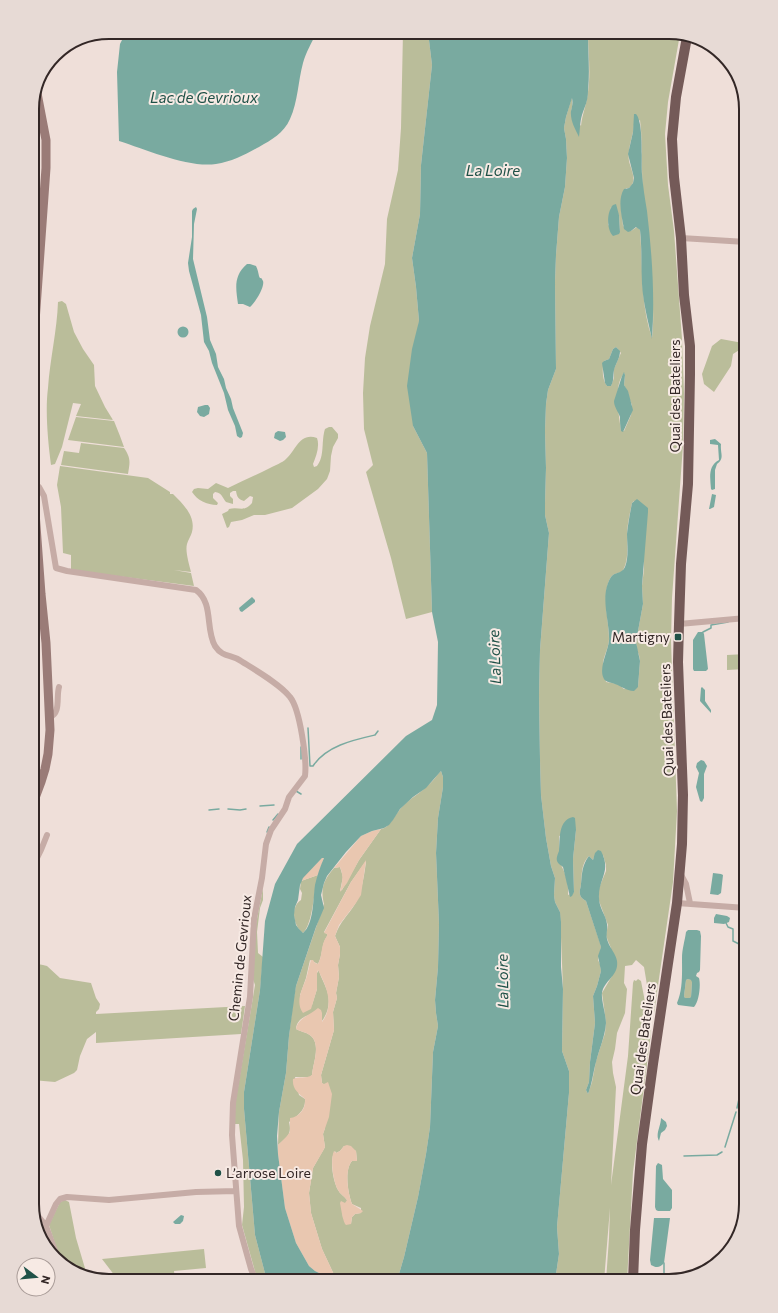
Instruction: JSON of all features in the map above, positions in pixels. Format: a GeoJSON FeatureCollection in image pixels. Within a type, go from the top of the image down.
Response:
{"type":"FeatureCollection","features":[{"type":"Feature","properties":{"kind":"main road","name":"Quai des Bateliers"},"geometry":{"type":"LineString","coordinates":[[633,1274],[635,1230],[642,1144],[680,873],[683,795],[678,662],[681,564],[688,484],[690,346],[684,295],[681,238],[674,177],[672,139],[676,98],[686,41]]}},
{"type":"Feature","properties":{"kind":"street"},"geometry":{"type":"LineString","coordinates":[[39,104],[46,140],[46,168],[39,248]]}},
{"type":"Feature","properties":{"kind":"street"},"geometry":{"type":"LineString","coordinates":[[681,238],[739,242]]}},
{"type":"Feature","properties":{"kind":"street","name":"Chemin de Gevrioux"},"geometry":{"type":"LineString","coordinates":[[39,486],[44,496],[56,568],[67,571],[196,590],[204,598],[214,645],[224,655],[240,660],[260,673],[290,697],[295,706],[300,725],[306,773],[303,780],[291,793],[285,809],[273,825],[266,844],[262,878],[254,919],[250,997],[233,1103],[232,1135],[240,1231],[253,1274]]}},
{"type":"Feature","properties":{"kind":"street"},"geometry":{"type":"LineString","coordinates":[[39,572],[46,643],[50,717],[48,754],[39,787]]}},
{"type":"Feature","properties":{"kind":"street"},"geometry":{"type":"LineString","coordinates":[[679,624],[739,619]]}},
{"type":"Feature","properties":{"kind":"street"},"geometry":{"type":"LineString","coordinates":[[50,717],[56,712],[59,687]]}},
{"type":"Feature","properties":{"kind":"street"},"geometry":{"type":"LineString","coordinates":[[39,854],[47,835]]}},
{"type":"Feature","properties":{"kind":"street"},"geometry":{"type":"LineString","coordinates":[[680,873],[686,884],[690,903]]}},
{"type":"Feature","properties":{"kind":"street"},"geometry":{"type":"LineString","coordinates":[[677,903],[739,907]]}},
{"type":"Feature","properties":{"kind":"street"},"geometry":{"type":"LineString","coordinates":[[46,1226],[56,1204],[60,1199],[67,1197],[109,1200],[196,1192],[236,1191]]}},
{"type":"Feature","properties":{"kind":"street"},"geometry":{"type":"LineString","coordinates":[[40,1217],[46,1226],[53,1246]]}},
{"type":"Feature","properties":{"kind":"green space"},"geometry":{"type":"Polygon","coordinates":[[[403,39],[429,39],[432,65],[421,165],[420,214],[412,258],[419,321],[413,426],[427,453],[432,612],[406,619],[391,558],[366,472],[373,465],[364,429],[363,393],[365,358],[370,326],[385,264],[387,219],[398,170],[401,128],[403,39]]]}},
{"type":"Feature","properties":{"kind":"green space"},"geometry":{"type":"Polygon","coordinates":[[[588,39],[679,40],[668,102],[665,134],[668,185],[674,231],[682,339],[684,393],[683,445],[672,598],[671,642],[677,811],[673,882],[654,1013],[653,1014],[651,1009],[644,967],[636,960],[632,965],[625,966],[624,983],[627,989],[625,1013],[617,1033],[612,1062],[616,1087],[611,1185],[628,1056],[633,983],[634,980],[636,981],[638,979],[641,981],[651,1033],[633,1172],[627,1274],[606,1274],[610,1208],[605,1274],[556,1274],[559,1254],[557,1227],[569,1093],[569,1071],[562,1051],[563,989],[560,912],[555,902],[555,878],[551,866],[546,838],[541,795],[539,695],[540,650],[549,533],[545,515],[545,431],[548,390],[556,369],[556,255],[559,217],[565,187],[567,158],[564,128],[572,97],[571,113],[581,126],[589,84],[588,39]],[[640,120],[634,125],[629,148],[629,161],[633,175],[633,182],[629,188],[626,188],[621,204],[623,226],[631,231],[637,227],[640,230],[645,311],[652,338],[653,313],[650,252],[643,190],[640,120]],[[611,207],[608,225],[620,232],[619,215],[611,207]],[[616,347],[613,349],[609,359],[604,361],[603,367],[604,380],[607,386],[611,386],[614,378],[614,369],[621,353],[616,347]],[[624,373],[621,379],[618,401],[621,431],[624,431],[631,415],[632,405],[624,385],[624,373]],[[634,501],[632,503],[627,535],[626,563],[622,572],[614,574],[611,577],[606,591],[609,639],[603,663],[606,682],[618,684],[624,689],[638,687],[640,661],[636,642],[643,604],[642,586],[644,552],[634,501]],[[576,830],[559,836],[559,853],[557,858],[566,875],[568,895],[574,892],[573,859],[576,830]],[[603,855],[594,857],[593,860],[589,856],[586,859],[582,869],[580,892],[581,897],[586,901],[601,947],[598,960],[601,971],[593,996],[595,1023],[589,1082],[586,1090],[588,1094],[605,1033],[606,1022],[602,993],[612,976],[611,948],[606,935],[608,925],[599,901],[599,888],[606,871],[606,865],[603,855]]]}},
{"type":"Feature","properties":{"kind":"green space"},"geometry":{"type":"Polygon","coordinates":[[[62,301],[66,304],[74,332],[94,365],[95,386],[113,420],[76,416],[81,404],[73,403],[62,447],[55,464],[51,465],[47,426],[47,397],[58,302],[62,301]]]}},
{"type":"Feature","properties":{"kind":"green space"},"geometry":{"type":"Polygon","coordinates":[[[721,339],[739,342],[739,350],[733,354],[731,366],[714,392],[704,384],[702,374],[712,346],[721,339]]]}},
{"type":"Feature","properties":{"kind":"green space"},"geometry":{"type":"Polygon","coordinates":[[[76,417],[114,421],[124,447],[68,440],[76,417]]]}},
{"type":"Feature","properties":{"kind":"green space"},"geometry":{"type":"Polygon","coordinates":[[[332,427],[338,434],[338,438],[333,447],[330,471],[327,479],[318,489],[292,508],[265,515],[254,515],[242,520],[231,522],[227,528],[222,514],[233,508],[246,508],[252,503],[253,497],[250,496],[244,501],[238,498],[236,491],[233,491],[230,493],[230,496],[233,499],[233,504],[226,502],[221,494],[215,492],[213,494],[213,498],[218,503],[217,505],[213,505],[199,500],[192,492],[194,489],[198,488],[208,489],[216,483],[228,488],[260,473],[284,460],[289,456],[298,443],[306,438],[317,438],[318,448],[313,464],[314,467],[317,466],[321,458],[325,429],[332,427]]]}},
{"type":"Feature","properties":{"kind":"green space"},"geometry":{"type":"Polygon","coordinates":[[[81,443],[124,448],[129,460],[128,474],[61,465],[64,451],[79,453],[81,443]]]}},
{"type":"Feature","properties":{"kind":"green space"},"geometry":{"type":"Polygon","coordinates":[[[60,466],[148,478],[170,492],[170,494],[173,494],[188,511],[193,526],[187,542],[186,550],[191,572],[174,570],[191,573],[194,586],[71,570],[71,555],[63,553],[61,507],[57,485],[60,466]]]}},
{"type":"Feature","properties":{"kind":"green space"},"geometry":{"type":"Polygon","coordinates":[[[739,654],[739,669],[727,670],[727,655],[739,654]]]}},
{"type":"Feature","properties":{"kind":"green space"},"geometry":{"type":"Polygon","coordinates":[[[441,771],[443,777],[443,787],[438,818],[436,853],[439,924],[438,967],[435,1000],[438,1026],[433,1052],[430,1127],[418,1197],[399,1274],[334,1274],[322,1249],[311,1213],[309,1193],[313,1168],[325,1147],[323,1134],[325,1128],[326,1084],[322,1083],[321,1075],[334,1030],[333,1012],[337,998],[336,993],[339,977],[338,965],[340,954],[340,947],[335,936],[342,922],[357,900],[365,871],[366,861],[351,882],[324,932],[327,936],[318,964],[310,960],[300,995],[312,1005],[317,989],[317,973],[319,970],[328,992],[329,1001],[326,1014],[321,1022],[322,1013],[305,1016],[297,1025],[296,1029],[311,1036],[314,1040],[316,1044],[316,1054],[312,1075],[310,1077],[295,1077],[299,1095],[305,1099],[305,1103],[302,1110],[289,1122],[289,1133],[278,1145],[279,1112],[286,1073],[289,1036],[296,986],[324,904],[322,893],[328,876],[334,868],[340,867],[343,877],[340,891],[342,890],[359,860],[381,829],[389,825],[401,808],[432,781],[441,771]],[[344,1146],[340,1151],[336,1153],[335,1151],[332,1159],[332,1170],[336,1186],[347,1200],[347,1202],[341,1206],[343,1218],[351,1224],[352,1217],[355,1214],[361,1213],[361,1208],[352,1204],[347,1176],[352,1161],[357,1161],[356,1151],[344,1146]]]}},
{"type":"Feature","properties":{"kind":"green space"},"geometry":{"type":"Polygon","coordinates":[[[318,875],[309,922],[303,933],[297,926],[294,916],[295,907],[301,900],[301,881],[318,875]]]}},
{"type":"Feature","properties":{"kind":"green space"},"geometry":{"type":"Polygon","coordinates":[[[263,888],[263,900],[260,908],[257,932],[258,953],[263,957],[260,990],[244,1092],[244,1109],[255,1235],[265,1274],[256,1274],[242,1225],[244,1207],[243,1160],[239,1124],[233,1124],[255,985],[253,979],[255,929],[263,888]]]}},
{"type":"Feature","properties":{"kind":"green space"},"geometry":{"type":"Polygon","coordinates":[[[39,964],[47,966],[60,978],[91,983],[96,998],[100,1004],[96,1014],[245,1006],[241,1034],[96,1043],[96,1032],[87,1039],[80,1056],[77,1070],[55,1082],[39,1081],[39,964]]]}},
{"type":"Feature","properties":{"kind":"green space"},"geometry":{"type":"Polygon","coordinates":[[[686,980],[692,980],[691,997],[685,998],[686,980]]]}},
{"type":"Feature","properties":{"kind":"green space"},"geometry":{"type":"Polygon","coordinates":[[[65,1200],[69,1202],[76,1238],[85,1270],[70,1262],[58,1252],[49,1225],[60,1202],[65,1200]]]}},
{"type":"Feature","properties":{"kind":"green space"},"geometry":{"type":"Polygon","coordinates":[[[41,1221],[43,1224],[48,1239],[41,1221]]]}},
{"type":"Feature","properties":{"kind":"green space"},"geometry":{"type":"Polygon","coordinates":[[[204,1249],[206,1268],[174,1271],[174,1274],[113,1274],[102,1259],[204,1249]]]}},
{"type":"Feature","properties":{"kind":"sand"},"geometry":{"type":"Polygon","coordinates":[[[381,829],[359,860],[347,883],[340,892],[342,873],[340,867],[334,868],[361,836],[381,829]]]}},
{"type":"Feature","properties":{"kind":"sand"},"geometry":{"type":"Polygon","coordinates":[[[322,858],[324,858],[318,875],[301,881],[303,877],[322,858]]]}},
{"type":"Feature","properties":{"kind":"sand"},"geometry":{"type":"Polygon","coordinates":[[[366,860],[361,895],[339,925],[335,936],[340,947],[340,954],[338,965],[339,977],[336,993],[337,998],[333,1012],[334,1030],[321,1075],[322,1083],[324,1084],[328,1082],[332,1094],[329,1117],[323,1134],[325,1147],[313,1168],[309,1193],[311,1213],[322,1249],[334,1274],[321,1274],[309,1266],[296,1243],[285,1208],[278,1145],[290,1132],[290,1118],[301,1112],[305,1103],[305,1099],[295,1088],[293,1079],[312,1075],[316,1054],[316,1044],[314,1040],[311,1036],[296,1029],[297,1025],[302,1019],[318,1008],[322,1013],[322,1022],[328,1009],[328,995],[318,970],[317,989],[311,1009],[303,1013],[299,1000],[301,992],[311,960],[318,964],[320,961],[323,943],[327,936],[327,934],[324,933],[351,882],[366,860]]]}},
{"type":"Feature","properties":{"kind":"sand"},"geometry":{"type":"Polygon","coordinates":[[[347,1145],[351,1146],[356,1151],[357,1161],[352,1161],[348,1170],[347,1176],[349,1194],[352,1204],[363,1211],[355,1214],[352,1217],[351,1224],[346,1225],[340,1203],[341,1201],[345,1203],[347,1200],[336,1186],[332,1159],[334,1151],[336,1153],[347,1145]]]}},
{"type":"Feature","properties":{"kind":"water","name":"Lac de Gevrioux"},"geometry":{"type":"Polygon","coordinates":[[[122,39],[313,39],[304,59],[301,70],[295,106],[290,119],[284,128],[277,136],[254,150],[222,163],[205,165],[180,161],[119,141],[117,72],[120,44],[122,39]]]}},
{"type":"Feature","properties":{"kind":"water","name":"La Loire"},"geometry":{"type":"Polygon","coordinates":[[[429,39],[588,39],[588,95],[581,117],[579,137],[571,118],[572,98],[564,128],[567,158],[565,187],[559,217],[556,255],[556,369],[548,390],[545,431],[545,515],[549,533],[540,650],[539,695],[541,795],[546,838],[551,866],[555,878],[555,902],[560,912],[563,989],[562,1051],[569,1071],[569,1093],[557,1227],[559,1254],[556,1274],[399,1274],[418,1197],[430,1127],[433,1052],[438,1026],[435,1000],[438,967],[439,924],[436,853],[438,818],[443,787],[443,777],[441,771],[426,788],[400,809],[389,825],[361,836],[327,876],[324,883],[321,895],[324,908],[296,986],[277,1136],[285,1208],[296,1243],[309,1266],[321,1274],[265,1274],[255,1235],[244,1109],[244,1092],[260,990],[265,921],[275,884],[297,844],[406,736],[432,720],[437,705],[438,642],[432,612],[427,453],[413,426],[407,386],[412,349],[419,321],[412,258],[420,214],[421,165],[432,65],[429,39]],[[322,858],[303,878],[300,885],[294,915],[296,925],[303,933],[307,929],[311,917],[315,885],[324,858],[322,858]]]}},
{"type":"Feature","properties":{"kind":"water"},"geometry":{"type":"Polygon","coordinates":[[[634,114],[636,114],[639,119],[642,142],[643,188],[647,211],[653,291],[652,339],[643,291],[640,230],[636,227],[628,232],[624,229],[621,209],[622,193],[624,189],[629,188],[633,183],[634,178],[628,154],[633,132],[634,114]]]}},
{"type":"Feature","properties":{"kind":"water"},"geometry":{"type":"Polygon","coordinates":[[[616,204],[619,215],[620,232],[619,234],[613,236],[609,229],[608,220],[609,211],[613,205],[616,204]]]}},
{"type":"Feature","properties":{"kind":"water"},"geometry":{"type":"Polygon","coordinates":[[[196,207],[193,259],[207,317],[210,340],[216,354],[218,367],[224,379],[243,433],[242,437],[240,438],[237,436],[224,393],[212,363],[209,351],[204,342],[201,315],[189,271],[188,263],[192,237],[192,211],[196,207]]]}},
{"type":"Feature","properties":{"kind":"water"},"geometry":{"type":"Polygon","coordinates":[[[247,264],[256,266],[259,276],[263,281],[263,287],[259,295],[250,307],[243,304],[238,304],[236,283],[239,273],[247,264]]]}},
{"type":"Feature","properties":{"kind":"water"},"geometry":{"type":"Polygon","coordinates":[[[183,326],[187,328],[189,332],[187,336],[183,338],[179,336],[177,332],[179,328],[183,326]]]}},
{"type":"Feature","properties":{"kind":"water"},"geometry":{"type":"Polygon","coordinates":[[[616,347],[620,351],[619,356],[614,370],[612,384],[611,386],[607,386],[605,383],[602,363],[609,359],[613,349],[616,347]]]}},
{"type":"Feature","properties":{"kind":"water"},"geometry":{"type":"Polygon","coordinates":[[[624,372],[624,385],[628,391],[633,410],[623,432],[621,431],[620,417],[614,401],[624,372]]]}},
{"type":"Feature","properties":{"kind":"water"},"geometry":{"type":"Polygon","coordinates":[[[208,405],[210,408],[209,414],[204,417],[200,416],[197,412],[198,407],[208,405]]]}},
{"type":"Feature","properties":{"kind":"water"},"geometry":{"type":"Polygon","coordinates":[[[278,431],[285,432],[286,437],[283,440],[280,441],[274,438],[275,433],[278,431]]]}},
{"type":"Feature","properties":{"kind":"water"},"geometry":{"type":"Polygon","coordinates":[[[715,439],[721,444],[722,458],[717,464],[715,470],[715,489],[712,490],[710,472],[715,462],[719,460],[718,445],[710,444],[710,440],[715,439]]]}},
{"type":"Feature","properties":{"kind":"water"},"geometry":{"type":"Polygon","coordinates":[[[712,494],[716,495],[714,507],[709,509],[712,494]]]}},
{"type":"Feature","properties":{"kind":"water"},"geometry":{"type":"Polygon","coordinates":[[[637,499],[648,508],[648,512],[642,586],[643,604],[636,642],[640,661],[638,687],[634,691],[606,681],[602,675],[602,670],[609,641],[605,600],[606,592],[611,577],[622,571],[625,567],[627,555],[627,534],[632,503],[637,499]]]}},
{"type":"Feature","properties":{"kind":"water"},"geometry":{"type":"Polygon","coordinates":[[[252,597],[255,602],[242,612],[240,611],[239,608],[252,597]]]}},
{"type":"Feature","properties":{"kind":"water"},"geometry":{"type":"Polygon","coordinates":[[[698,632],[703,632],[704,634],[708,669],[706,671],[694,671],[693,669],[693,640],[698,632]]]}},
{"type":"Feature","properties":{"kind":"water"},"geometry":{"type":"Polygon","coordinates":[[[702,687],[705,690],[705,701],[711,710],[711,713],[700,701],[702,687]]]}},
{"type":"Feature","properties":{"kind":"water"},"geometry":{"type":"Polygon","coordinates":[[[701,760],[704,761],[707,766],[704,774],[704,798],[702,802],[700,801],[696,787],[699,773],[696,767],[697,763],[701,760]]]}},
{"type":"Feature","properties":{"kind":"water"},"geometry":{"type":"Polygon","coordinates":[[[573,817],[575,818],[576,830],[573,859],[574,892],[570,897],[563,867],[558,863],[557,858],[562,826],[568,819],[573,817]]]}},
{"type":"Feature","properties":{"kind":"water"},"geometry":{"type":"Polygon","coordinates":[[[598,850],[601,851],[605,864],[605,870],[599,891],[599,902],[606,921],[607,939],[616,958],[617,966],[614,974],[605,985],[602,993],[606,1023],[588,1094],[586,1090],[589,1082],[595,1023],[593,996],[601,971],[598,956],[601,947],[586,901],[581,897],[580,892],[582,873],[585,863],[589,856],[593,860],[595,853],[598,850]]]}},
{"type":"Feature","properties":{"kind":"water"},"geometry":{"type":"Polygon","coordinates":[[[713,873],[723,875],[721,893],[718,895],[710,894],[713,873]]]}},
{"type":"Feature","properties":{"kind":"water"},"geometry":{"type":"Polygon","coordinates":[[[716,914],[727,916],[730,918],[729,922],[724,924],[714,923],[716,914]]]}},
{"type":"Feature","properties":{"kind":"water"},"geometry":{"type":"Polygon","coordinates":[[[688,930],[697,930],[700,931],[701,936],[700,970],[696,976],[700,981],[700,989],[696,1005],[694,1007],[678,1005],[677,1003],[681,987],[682,955],[686,932],[688,930]],[[686,980],[685,998],[691,997],[691,980],[686,980]]]}},
{"type":"Feature","properties":{"kind":"water"},"geometry":{"type":"Polygon","coordinates":[[[661,1118],[666,1122],[667,1126],[661,1133],[659,1141],[658,1133],[661,1118]]]}},
{"type":"Feature","properties":{"kind":"water"},"geometry":{"type":"Polygon","coordinates":[[[658,1163],[662,1165],[663,1179],[672,1190],[672,1208],[670,1211],[658,1211],[655,1207],[656,1166],[658,1163]]]}},
{"type":"Feature","properties":{"kind":"water"},"geometry":{"type":"Polygon","coordinates":[[[181,1215],[184,1216],[183,1221],[180,1224],[175,1224],[173,1222],[181,1215]]]}},
{"type":"Feature","properties":{"kind":"water"},"geometry":{"type":"Polygon","coordinates":[[[654,1218],[670,1218],[664,1263],[658,1267],[651,1265],[650,1260],[654,1218]]]}},
{"type":"Feature","properties":{"kind":"waterway"},"geometry":{"type":"LineString","coordinates":[[703,632],[711,628],[711,625],[728,622]]}},
{"type":"Feature","properties":{"kind":"waterway"},"geometry":{"type":"LineString","coordinates":[[308,728],[310,766],[313,766],[325,753],[349,742],[375,735],[378,731]]}},
{"type":"Feature","properties":{"kind":"waterway"},"geometry":{"type":"LineString","coordinates":[[301,747],[301,759]]}},
{"type":"Feature","properties":{"kind":"waterway"},"geometry":{"type":"LineString","coordinates":[[296,791],[301,794]]}},
{"type":"Feature","properties":{"kind":"waterway"},"geometry":{"type":"LineString","coordinates":[[260,806],[274,805]]}},
{"type":"Feature","properties":{"kind":"waterway"},"geometry":{"type":"LineString","coordinates":[[209,810],[219,809]]}},
{"type":"Feature","properties":{"kind":"waterway"},"geometry":{"type":"LineString","coordinates":[[228,809],[246,809]]}},
{"type":"Feature","properties":{"kind":"waterway"},"geometry":{"type":"LineString","coordinates":[[273,820],[278,814]]}},
{"type":"Feature","properties":{"kind":"waterway"},"geometry":{"type":"LineString","coordinates":[[267,832],[269,827]]}},
{"type":"Feature","properties":{"kind":"waterway"},"geometry":{"type":"LineString","coordinates":[[726,923],[728,927],[733,929],[733,941],[739,944]]}},
{"type":"Feature","properties":{"kind":"waterway"},"geometry":{"type":"LineString","coordinates":[[737,1108],[739,1099]]}},
{"type":"Feature","properties":{"kind":"waterway"},"geometry":{"type":"LineString","coordinates":[[725,1147],[736,1112]]}},
{"type":"Feature","properties":{"kind":"waterway"},"geometry":{"type":"LineString","coordinates":[[684,1156],[717,1155],[722,1152]]}},
{"type":"Feature","properties":{"kind":"waterway"},"geometry":{"type":"LineString","coordinates":[[664,1263],[664,1273]]}},
{"type":"Feature","properties":{"kind":"place","name":"Martigny"},"geometry":{"type":"Point","coordinates":[678,637]}},
{"type":"Feature","properties":{"kind":"place","name":"L’arrose Loire"},"geometry":{"type":"Point","coordinates":[218,1173]}}]}
